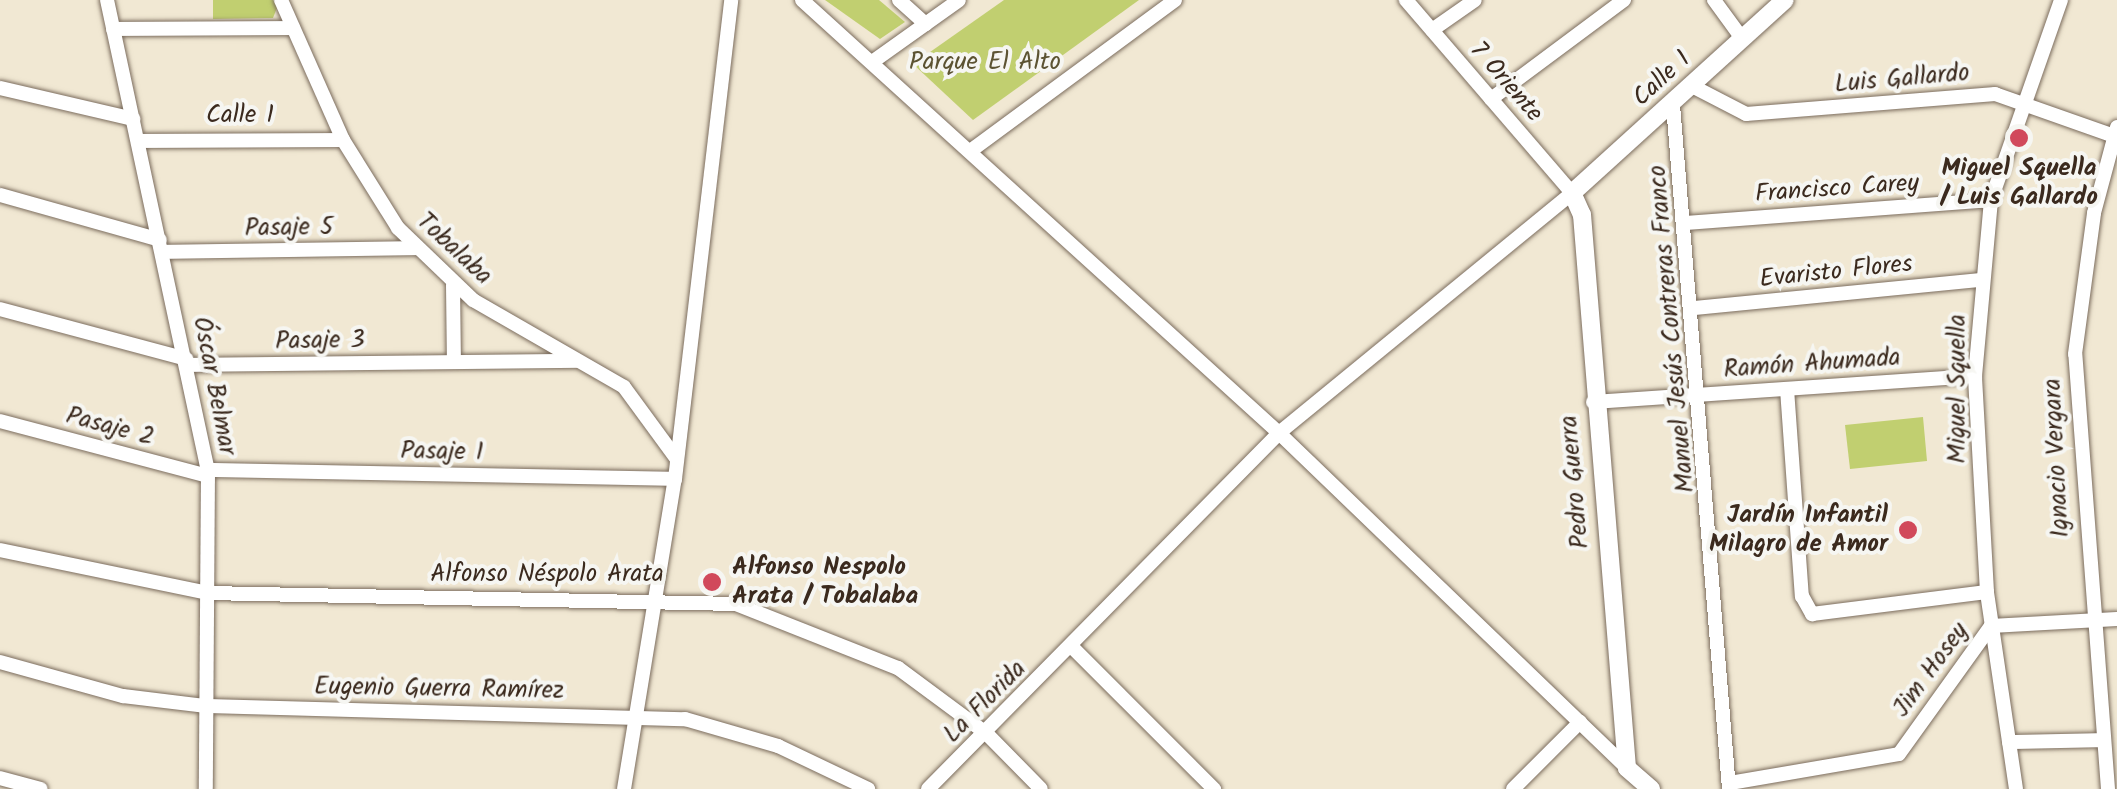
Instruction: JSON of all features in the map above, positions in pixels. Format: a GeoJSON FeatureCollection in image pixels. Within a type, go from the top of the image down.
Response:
{"type":"FeatureCollection","features":[{"type":"Feature","properties":{"kind":"street","name":"Óscar Belmar"},"geometry":{"type":"LineString","coordinates":[[107,0],[208,473],[206,789]]}},
{"type":"Feature","properties":{"kind":"street","name":"Tobalaba"},"geometry":{"type":"LineString","coordinates":[[282,0],[343,140],[416,248],[453,285],[637,400],[676,458]]}},
{"type":"Feature","properties":{"kind":"street"},"geometry":{"type":"LineString","coordinates":[[624,789],[675,479],[731,0]]}},
{"type":"Feature","properties":{"kind":"street"},"geometry":{"type":"LineString","coordinates":[[802,0],[875,60],[1279,433],[1650,789]]}},
{"type":"Feature","properties":{"kind":"street"},"geometry":{"type":"LineString","coordinates":[[899,0],[926,24]]}},
{"type":"Feature","properties":{"kind":"street"},"geometry":{"type":"LineString","coordinates":[[875,60],[959,0]]}},
{"type":"Feature","properties":{"kind":"street"},"geometry":{"type":"LineString","coordinates":[[973,149],[1175,0]]}},
{"type":"Feature","properties":{"kind":"street","name":"7 Oriente"},"geometry":{"type":"LineString","coordinates":[[1406,0],[1572,193]]}},
{"type":"Feature","properties":{"kind":"street"},"geometry":{"type":"LineString","coordinates":[[1432,30],[1475,0]]}},
{"type":"Feature","properties":{"kind":"street"},"geometry":{"type":"LineString","coordinates":[[1491,98],[1624,0]]}},
{"type":"Feature","properties":{"kind":"street"},"geometry":{"type":"LineString","coordinates":[[1714,0],[1741,37]]}},
{"type":"Feature","properties":{"kind":"street","name":"Calle 1"},"geometry":{"type":"LineString","coordinates":[[1572,193],[1785,0]]}},
{"type":"Feature","properties":{"kind":"street","name":"Miguel Squella"},"geometry":{"type":"LineString","coordinates":[[2016,789],[1987,592],[1975,376],[1991,200],[2062,0]]}},
{"type":"Feature","properties":{"kind":"street"},"geometry":{"type":"LineString","coordinates":[[113,29],[293,28]]}},
{"type":"Feature","properties":{"kind":"street","name":"Luis Gallardo"},"geometry":{"type":"LineString","coordinates":[[1692,86],[1746,114],[1995,94],[2024,100],[2116,133]]}},
{"type":"Feature","properties":{"kind":"street"},"geometry":{"type":"LineString","coordinates":[[0,88],[133,119]]}},
{"type":"Feature","properties":{"kind":"street","name":"Manuel Jesús Contreras Franco"},"geometry":{"type":"LineString","coordinates":[[1673,105],[1702,395],[1730,786]]}},
{"type":"Feature","properties":{"kind":"street","name":"Ignacio Vergara"},"geometry":{"type":"LineString","coordinates":[[2108,789],[2089,620],[2075,354],[2116,133]]}},
{"type":"Feature","properties":{"kind":"street","name":"Calle 1"},"geometry":{"type":"LineString","coordinates":[[138,141],[343,140]]}},
{"type":"Feature","properties":{"kind":"street","name":"Pedro Guerra"},"geometry":{"type":"LineString","coordinates":[[1572,193],[1582,215],[1592,402],[1627,768]]}},
{"type":"Feature","properties":{"kind":"street","name":"La Florida"},"geometry":{"type":"LineString","coordinates":[[928,789],[1279,433],[1572,193]]}},
{"type":"Feature","properties":{"kind":"street","name":"Pasaje 5"},"geometry":{"type":"LineString","coordinates":[[0,195],[161,246],[416,248]]}},
{"type":"Feature","properties":{"kind":"street","name":"Francisco Carey"},"geometry":{"type":"LineString","coordinates":[[1686,223],[1991,200]]}},
{"type":"Feature","properties":{"kind":"street","name":"Evaristo Flores"},"geometry":{"type":"LineString","coordinates":[[1694,308],[1982,280]]}},
{"type":"Feature","properties":{"kind":"street"},"geometry":{"type":"LineString","coordinates":[[453,285],[454,362]]}},
{"type":"Feature","properties":{"kind":"street","name":"Pasaje 3"},"geometry":{"type":"LineString","coordinates":[[0,309],[186,362],[580,361]]}},
{"type":"Feature","properties":{"kind":"street","name":"Ramón Ahumada"},"geometry":{"type":"LineString","coordinates":[[1592,402],[1975,376]]}},
{"type":"Feature","properties":{"kind":"street"},"geometry":{"type":"LineString","coordinates":[[1786,389],[1802,596],[1812,614],[1987,592]]}},
{"type":"Feature","properties":{"kind":"street","name":"Pasaje 2"},"geometry":{"type":"LineString","coordinates":[[0,421],[208,473]]}},
{"type":"Feature","properties":{"kind":"street","name":"Pasaje 1"},"geometry":{"type":"LineString","coordinates":[[208,473],[675,479]]}},
{"type":"Feature","properties":{"kind":"street","name":"Alfonso Néspolo Arata"},"geometry":{"type":"LineString","coordinates":[[0,550],[207,592],[656,598],[736,604],[836,636],[912,677],[986,733],[1041,789]]}},
{"type":"Feature","properties":{"kind":"street","name":"Jim Hosey"},"geometry":{"type":"LineString","coordinates":[[1730,786],[1899,754],[1991,626],[2117,619]]}},
{"type":"Feature","properties":{"kind":"street"},"geometry":{"type":"LineString","coordinates":[[1072,647],[1214,789]]}},
{"type":"Feature","properties":{"kind":"street","name":"Eugenio Guerra Ramírez"},"geometry":{"type":"LineString","coordinates":[[0,662],[123,696],[206,706],[638,716],[746,736],[868,789]]}},
{"type":"Feature","properties":{"kind":"street"},"geometry":{"type":"LineString","coordinates":[[1514,789],[1580,722]]}},
{"type":"Feature","properties":{"kind":"street"},"geometry":{"type":"LineString","coordinates":[[2009,742],[2101,740]]}},
{"type":"Feature","properties":{"kind":"street"},"geometry":{"type":"LineString","coordinates":[[0,778],[42,789]]}},
{"type":"Feature","properties":{"kind":"green space"},"geometry":{"type":"Polygon","coordinates":[[[213,0],[276,0],[278,5],[273,18],[213,19],[213,0]]]}},
{"type":"Feature","properties":{"kind":"green space"},"geometry":{"type":"Polygon","coordinates":[[[825,0],[879,0],[905,22],[880,39],[825,0]]]}},
{"type":"Feature","properties":{"kind":"green space","name":"Parque El Alto"},"geometry":{"type":"Polygon","coordinates":[[[1004,0],[1139,0],[973,120],[913,64],[1004,0]]]}},
{"type":"Feature","properties":{"kind":"green space"},"geometry":{"type":"Polygon","coordinates":[[[1923,417],[1927,461],[1850,469],[1845,425],[1923,417]]]}},
{"type":"Feature","properties":{"kind":"place","name":"Miguel Squella / Luis Gallardo"},"geometry":{"type":"Point","coordinates":[2019,138]}},
{"type":"Feature","properties":{"kind":"place","name":"Jardín Infantil Milagro de Amor"},"geometry":{"type":"Point","coordinates":[1908,530]}},
{"type":"Feature","properties":{"kind":"place","name":"Alfonso Nespolo Arata / Tobalaba"},"geometry":{"type":"Point","coordinates":[712,582]}}]}
